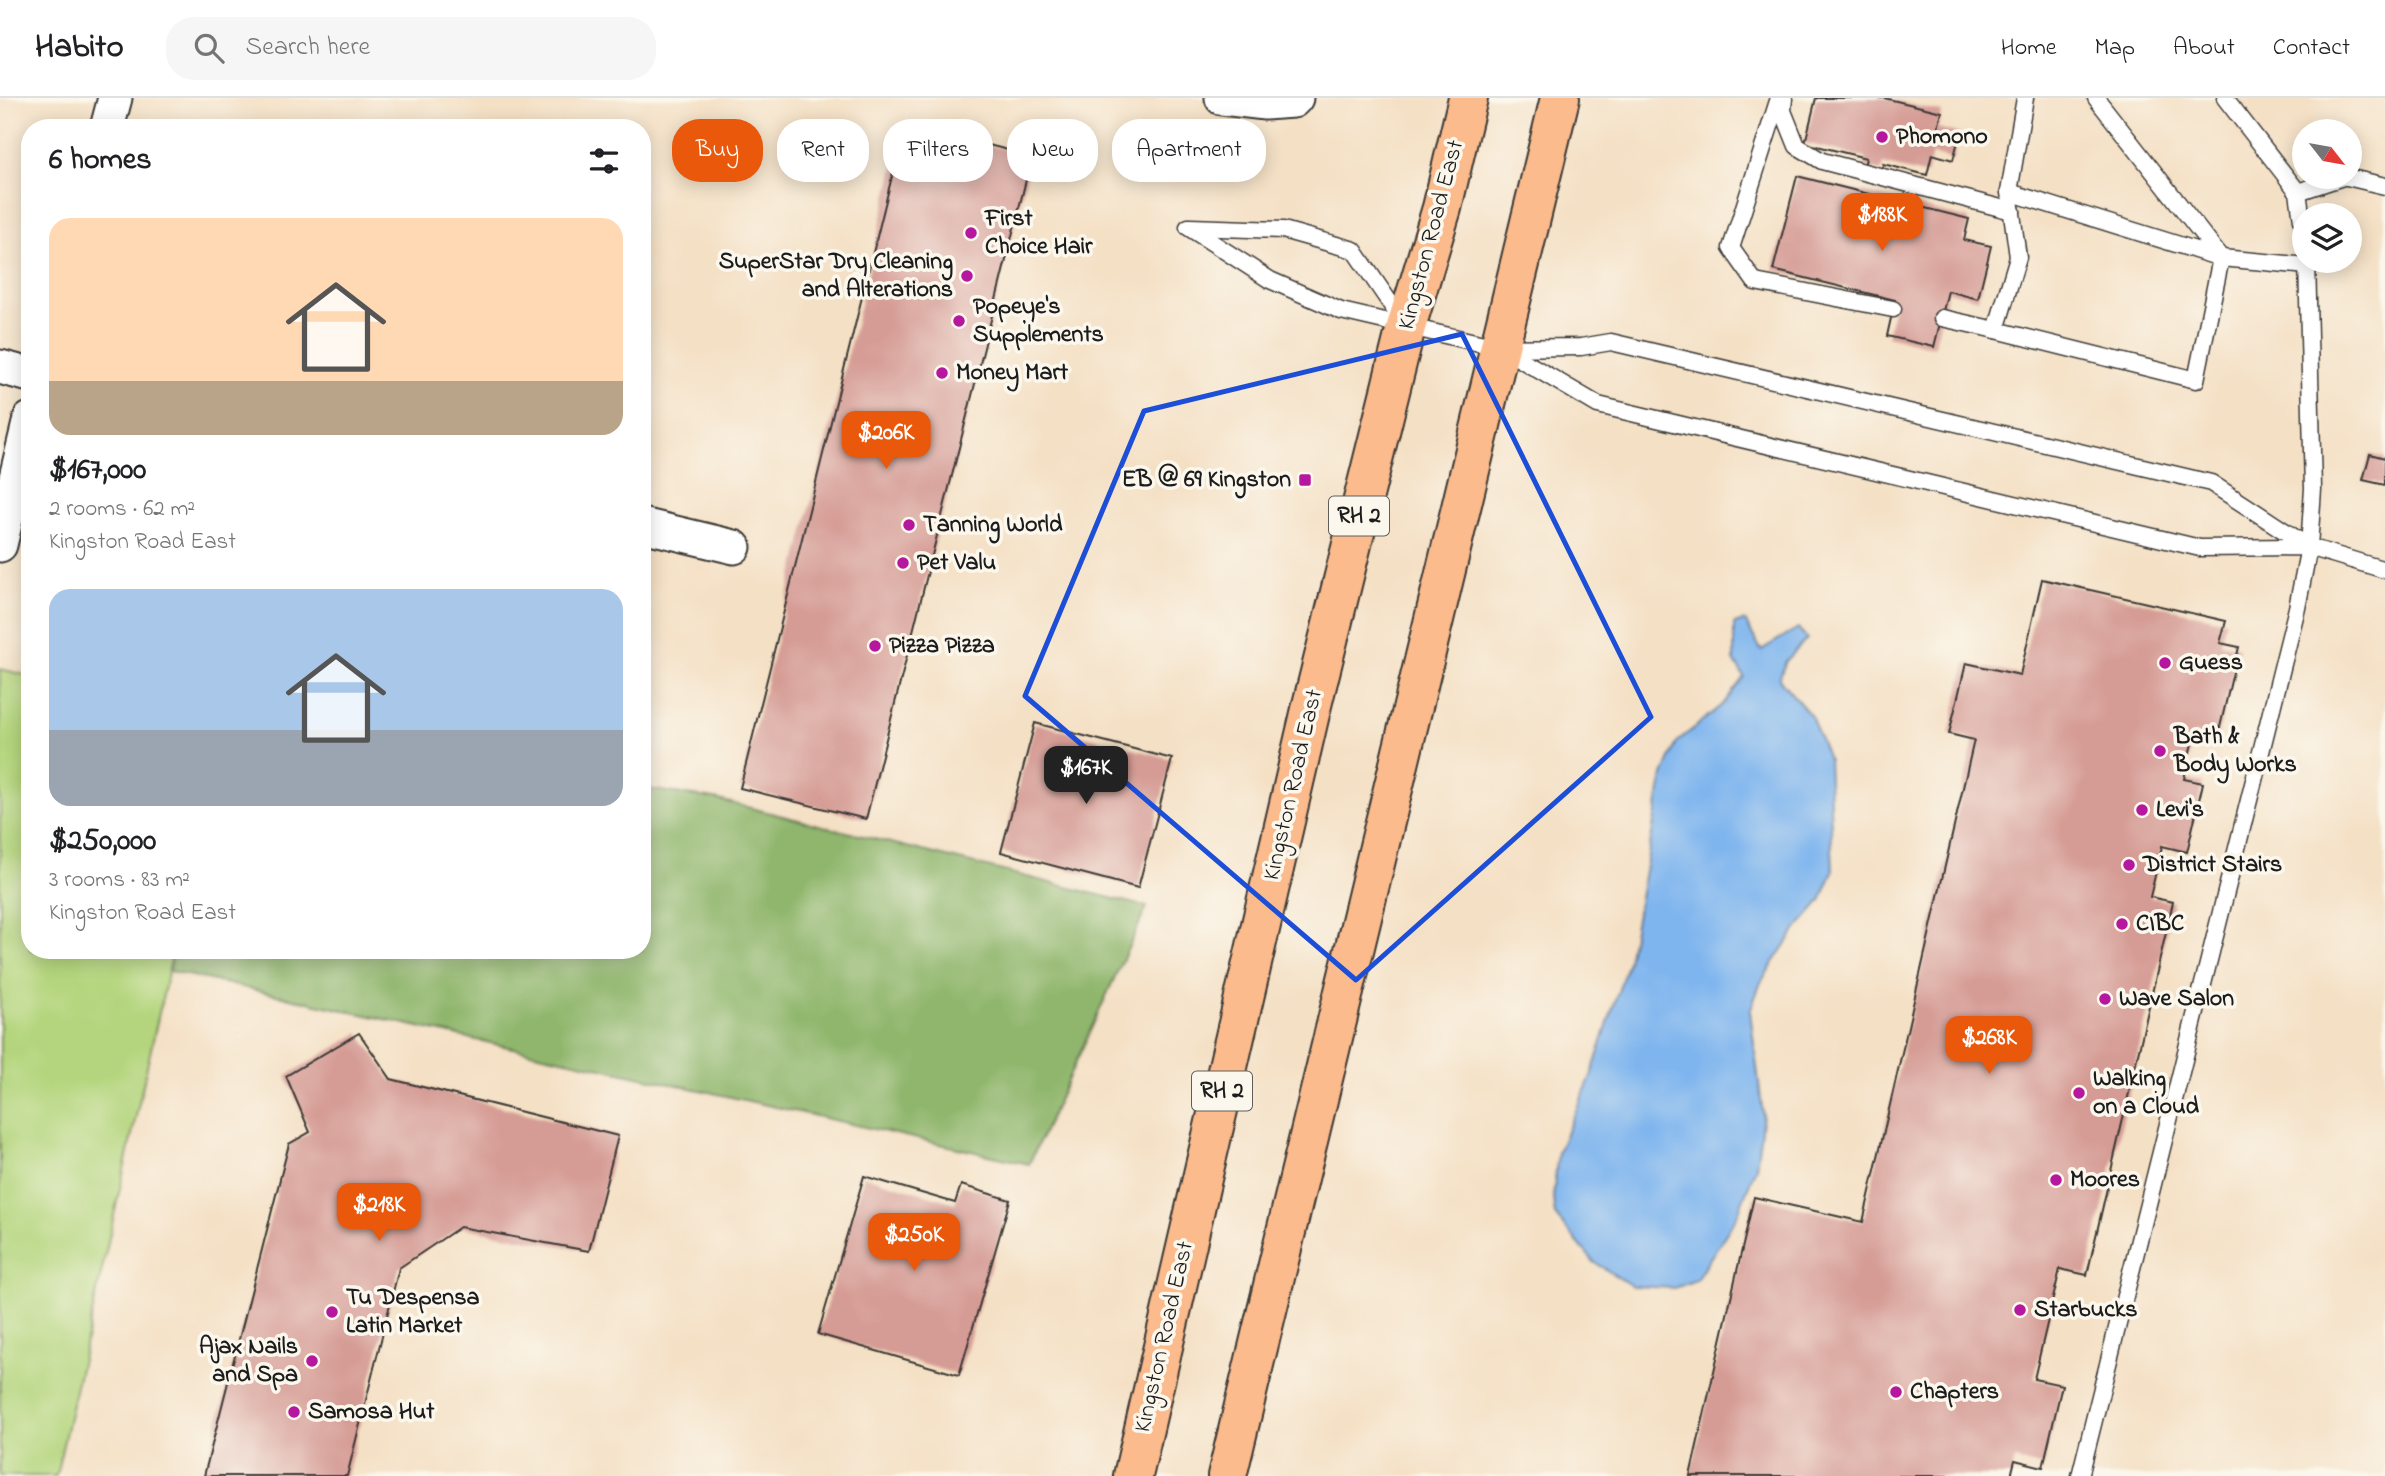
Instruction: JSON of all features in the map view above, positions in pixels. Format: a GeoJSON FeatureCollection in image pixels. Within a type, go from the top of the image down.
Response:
{"type":"FeatureCollection","features":[{"type":"Feature","properties":{"kind":"main road","name":"Kingston Road East"},"geometry":{"type":"LineString","coordinates":[[1132,1476],[1309,719],[1406,327],[1442,208],[1468,98]]}},
{"type":"Feature","properties":{"kind":"main road"},"geometry":{"type":"LineString","coordinates":[[1227,1476],[1560,98]]}},
{"type":"Feature","properties":{"kind":"street"},"geometry":{"type":"LineString","coordinates":[[109,119],[115,98]]}},
{"type":"Feature","properties":{"kind":"street"},"geometry":{"type":"LineString","coordinates":[[1222,98],[1265,103],[1293,101],[1296,98]]}},
{"type":"Feature","properties":{"kind":"street"},"geometry":{"type":"LineString","coordinates":[[0,367],[21,373]]}},
{"type":"Feature","properties":{"kind":"street"},"geometry":{"type":"LineString","coordinates":[[0,545],[21,457]]}},
{"type":"Feature","properties":{"kind":"street"},"geometry":{"type":"LineString","coordinates":[[651,527],[734,547]]}},
{"type":"Feature","properties":{"kind":"lane"},"geometry":{"type":"LineString","coordinates":[[1782,98],[1783,111],[1797,146],[1822,161],[2012,211]]}},
{"type":"Feature","properties":{"kind":"lane"},"geometry":{"type":"LineString","coordinates":[[1782,98],[1731,248],[1755,282],[1893,309]]}},
{"type":"Feature","properties":{"kind":"lane"},"geometry":{"type":"LineString","coordinates":[[1996,330],[2018,257],[2009,192],[2025,98]]}},
{"type":"Feature","properties":{"kind":"lane"},"geometry":{"type":"LineString","coordinates":[[1942,318],[2196,380],[2221,258],[2096,98]]}},
{"type":"Feature","properties":{"kind":"lane"},"geometry":{"type":"LineString","coordinates":[[2225,98],[2252,128],[2298,192],[2300,203]]}},
{"type":"Feature","properties":{"kind":"lane"},"geometry":{"type":"LineString","coordinates":[[2362,181],[2385,186]]}},
{"type":"Feature","properties":{"kind":"lane"},"geometry":{"type":"LineString","coordinates":[[2298,192],[2307,189]]}},
{"type":"Feature","properties":{"kind":"lane"},"geometry":{"type":"LineString","coordinates":[[2009,192],[2221,258],[2292,262]]}},
{"type":"Feature","properties":{"kind":"lane"},"geometry":{"type":"LineString","coordinates":[[1406,327],[1354,250],[1283,230],[1188,227],[1270,280],[1341,311],[1406,327],[1501,348],[1580,347],[1611,342],[2211,483],[2309,547],[2385,570]]}},
{"type":"Feature","properties":{"kind":"lane"},"geometry":{"type":"LineString","coordinates":[[2080,1476],[2297,608],[2309,547],[2313,489],[2308,273]]}},
{"type":"Feature","properties":{"kind":"lane"},"geometry":{"type":"LineString","coordinates":[[1501,348],[1598,405],[2200,548],[2309,547]]}},
{"type":"Feature","properties":{"kind":"highlighted area"},"geometry":{"type":"Polygon","coordinates":[[[1462,334],[1651,717],[1356,980],[1025,696],[1144,411],[1462,334]]]}},
{"type":"Feature","properties":{"kind":"green space"},"geometry":{"type":"Polygon","coordinates":[[[0,669],[21,674],[21,959],[171,959],[56,1476],[0,1476],[0,669]]]}},
{"type":"Feature","properties":{"kind":"green space"},"geometry":{"type":"Polygon","coordinates":[[[651,789],[715,799],[1147,907],[1029,1164],[170,971],[172,959],[651,959],[651,789]]]}},
{"type":"Feature","properties":{"kind":"water"},"geometry":{"type":"Polygon","coordinates":[[[1745,621],[1761,650],[1798,628],[1807,639],[1786,661],[1779,679],[1811,716],[1828,759],[1833,871],[1821,901],[1797,928],[1761,982],[1750,1011],[1763,1115],[1756,1167],[1736,1218],[1696,1280],[1675,1288],[1632,1286],[1594,1262],[1555,1215],[1553,1198],[1558,1152],[1590,1079],[1628,961],[1663,775],[1677,742],[1724,703],[1744,677],[1734,660],[1734,624],[1745,621]]]}},
{"type":"Feature","properties":{"kind":"building"},"geometry":{"type":"Polygon","coordinates":[[[1816,98],[1884,98],[1942,112],[1938,128],[1960,134],[1953,160],[1932,154],[1927,175],[1883,164],[1881,171],[1864,167],[1866,158],[1805,143],[1816,98]]]}},
{"type":"Feature","properties":{"kind":"building"},"geometry":{"type":"Polygon","coordinates":[[[993,146],[1007,150],[1007,182],[1025,182],[866,819],[740,788],[891,182],[993,182],[993,146]]]}},
{"type":"Feature","properties":{"kind":"building"},"geometry":{"type":"Polygon","coordinates":[[[1797,176],[1969,219],[1964,240],[1991,246],[1978,299],[1948,291],[1934,347],[1887,336],[1895,300],[1773,270],[1797,176]]]}},
{"type":"Feature","properties":{"kind":"building"},"geometry":{"type":"Polygon","coordinates":[[[2370,454],[2385,458],[2385,485],[2363,480],[2370,454]]]}},
{"type":"Feature","properties":{"kind":"building"},"geometry":{"type":"Polygon","coordinates":[[[2042,579],[2226,621],[2220,643],[2239,647],[2217,740],[2194,734],[2184,779],[2203,783],[2187,852],[2162,846],[2150,897],[2173,902],[2087,1275],[2060,1269],[2034,1379],[2062,1385],[2043,1467],[2015,1460],[2011,1476],[1690,1476],[1754,1197],[1863,1222],[1974,740],[1949,734],[1966,663],[2020,675],[2042,579]]]}},
{"type":"Feature","properties":{"kind":"building"},"geometry":{"type":"Polygon","coordinates":[[[1035,723],[1172,759],[1138,888],[1001,852],[1035,723]]]}},
{"type":"Feature","properties":{"kind":"building"},"geometry":{"type":"Polygon","coordinates":[[[359,1033],[391,1079],[618,1136],[589,1251],[460,1227],[399,1268],[347,1476],[204,1476],[289,1144],[310,1132],[286,1076],[359,1033]]]}},
{"type":"Feature","properties":{"kind":"building"},"geometry":{"type":"Polygon","coordinates":[[[864,1176],[955,1203],[961,1185],[1010,1200],[959,1375],[818,1334],[864,1176]]]}},
{"type":"Feature","properties":{"kind":"place","name":"Phomono"},"geometry":{"type":"Point","coordinates":[1882,137]}},
{"type":"Feature","properties":{"kind":"place","name":"First Choice Hair"},"geometry":{"type":"Point","coordinates":[971,233]}},
{"type":"Feature","properties":{"kind":"place","name":"SuperStar Dry Cleaning and Alterations"},"geometry":{"type":"Point","coordinates":[967,276]}},
{"type":"Feature","properties":{"kind":"place","name":"Popeye's Supplements"},"geometry":{"type":"Point","coordinates":[959,321]}},
{"type":"Feature","properties":{"kind":"place","name":"Money Mart"},"geometry":{"type":"Point","coordinates":[942,373]}},
{"type":"Feature","properties":{"kind":"place","name":"EB @ 69 Kingston"},"geometry":{"type":"Point","coordinates":[1305,480]}},
{"type":"Feature","properties":{"kind":"place","name":"Tanning World"},"geometry":{"type":"Point","coordinates":[909,525]}},
{"type":"Feature","properties":{"kind":"place","name":"Pet Valu"},"geometry":{"type":"Point","coordinates":[903,563]}},
{"type":"Feature","properties":{"kind":"place","name":"Pizza Pizza"},"geometry":{"type":"Point","coordinates":[875,646]}},
{"type":"Feature","properties":{"kind":"place","name":"Guess"},"geometry":{"type":"Point","coordinates":[2165,663]}},
{"type":"Feature","properties":{"kind":"place","name":"Bath & Body Works"},"geometry":{"type":"Point","coordinates":[2160,751]}},
{"type":"Feature","properties":{"kind":"place","name":"Levi's"},"geometry":{"type":"Point","coordinates":[2142,810]}},
{"type":"Feature","properties":{"kind":"place","name":"District Stairs"},"geometry":{"type":"Point","coordinates":[2129,865]}},
{"type":"Feature","properties":{"kind":"place","name":"CIBC"},"geometry":{"type":"Point","coordinates":[2122,924]}},
{"type":"Feature","properties":{"kind":"place","name":"Wave Salon"},"geometry":{"type":"Point","coordinates":[2105,999]}},
{"type":"Feature","properties":{"kind":"place","name":"Walking on a Cloud"},"geometry":{"type":"Point","coordinates":[2079,1093]}},
{"type":"Feature","properties":{"kind":"place","name":"Moores"},"geometry":{"type":"Point","coordinates":[2056,1180]}},
{"type":"Feature","properties":{"kind":"place","name":"Starbucks"},"geometry":{"type":"Point","coordinates":[2020,1310]}},
{"type":"Feature","properties":{"kind":"place","name":"Tu Despensa Latin Market"},"geometry":{"type":"Point","coordinates":[332,1312]}},
{"type":"Feature","properties":{"kind":"place","name":"Ajax Nails and Spa"},"geometry":{"type":"Point","coordinates":[312,1361]}},
{"type":"Feature","properties":{"kind":"place","name":"Chapters"},"geometry":{"type":"Point","coordinates":[1896,1392]}},
{"type":"Feature","properties":{"kind":"place","name":"Samosa Hut"},"geometry":{"type":"Point","coordinates":[294,1412]}}]}
